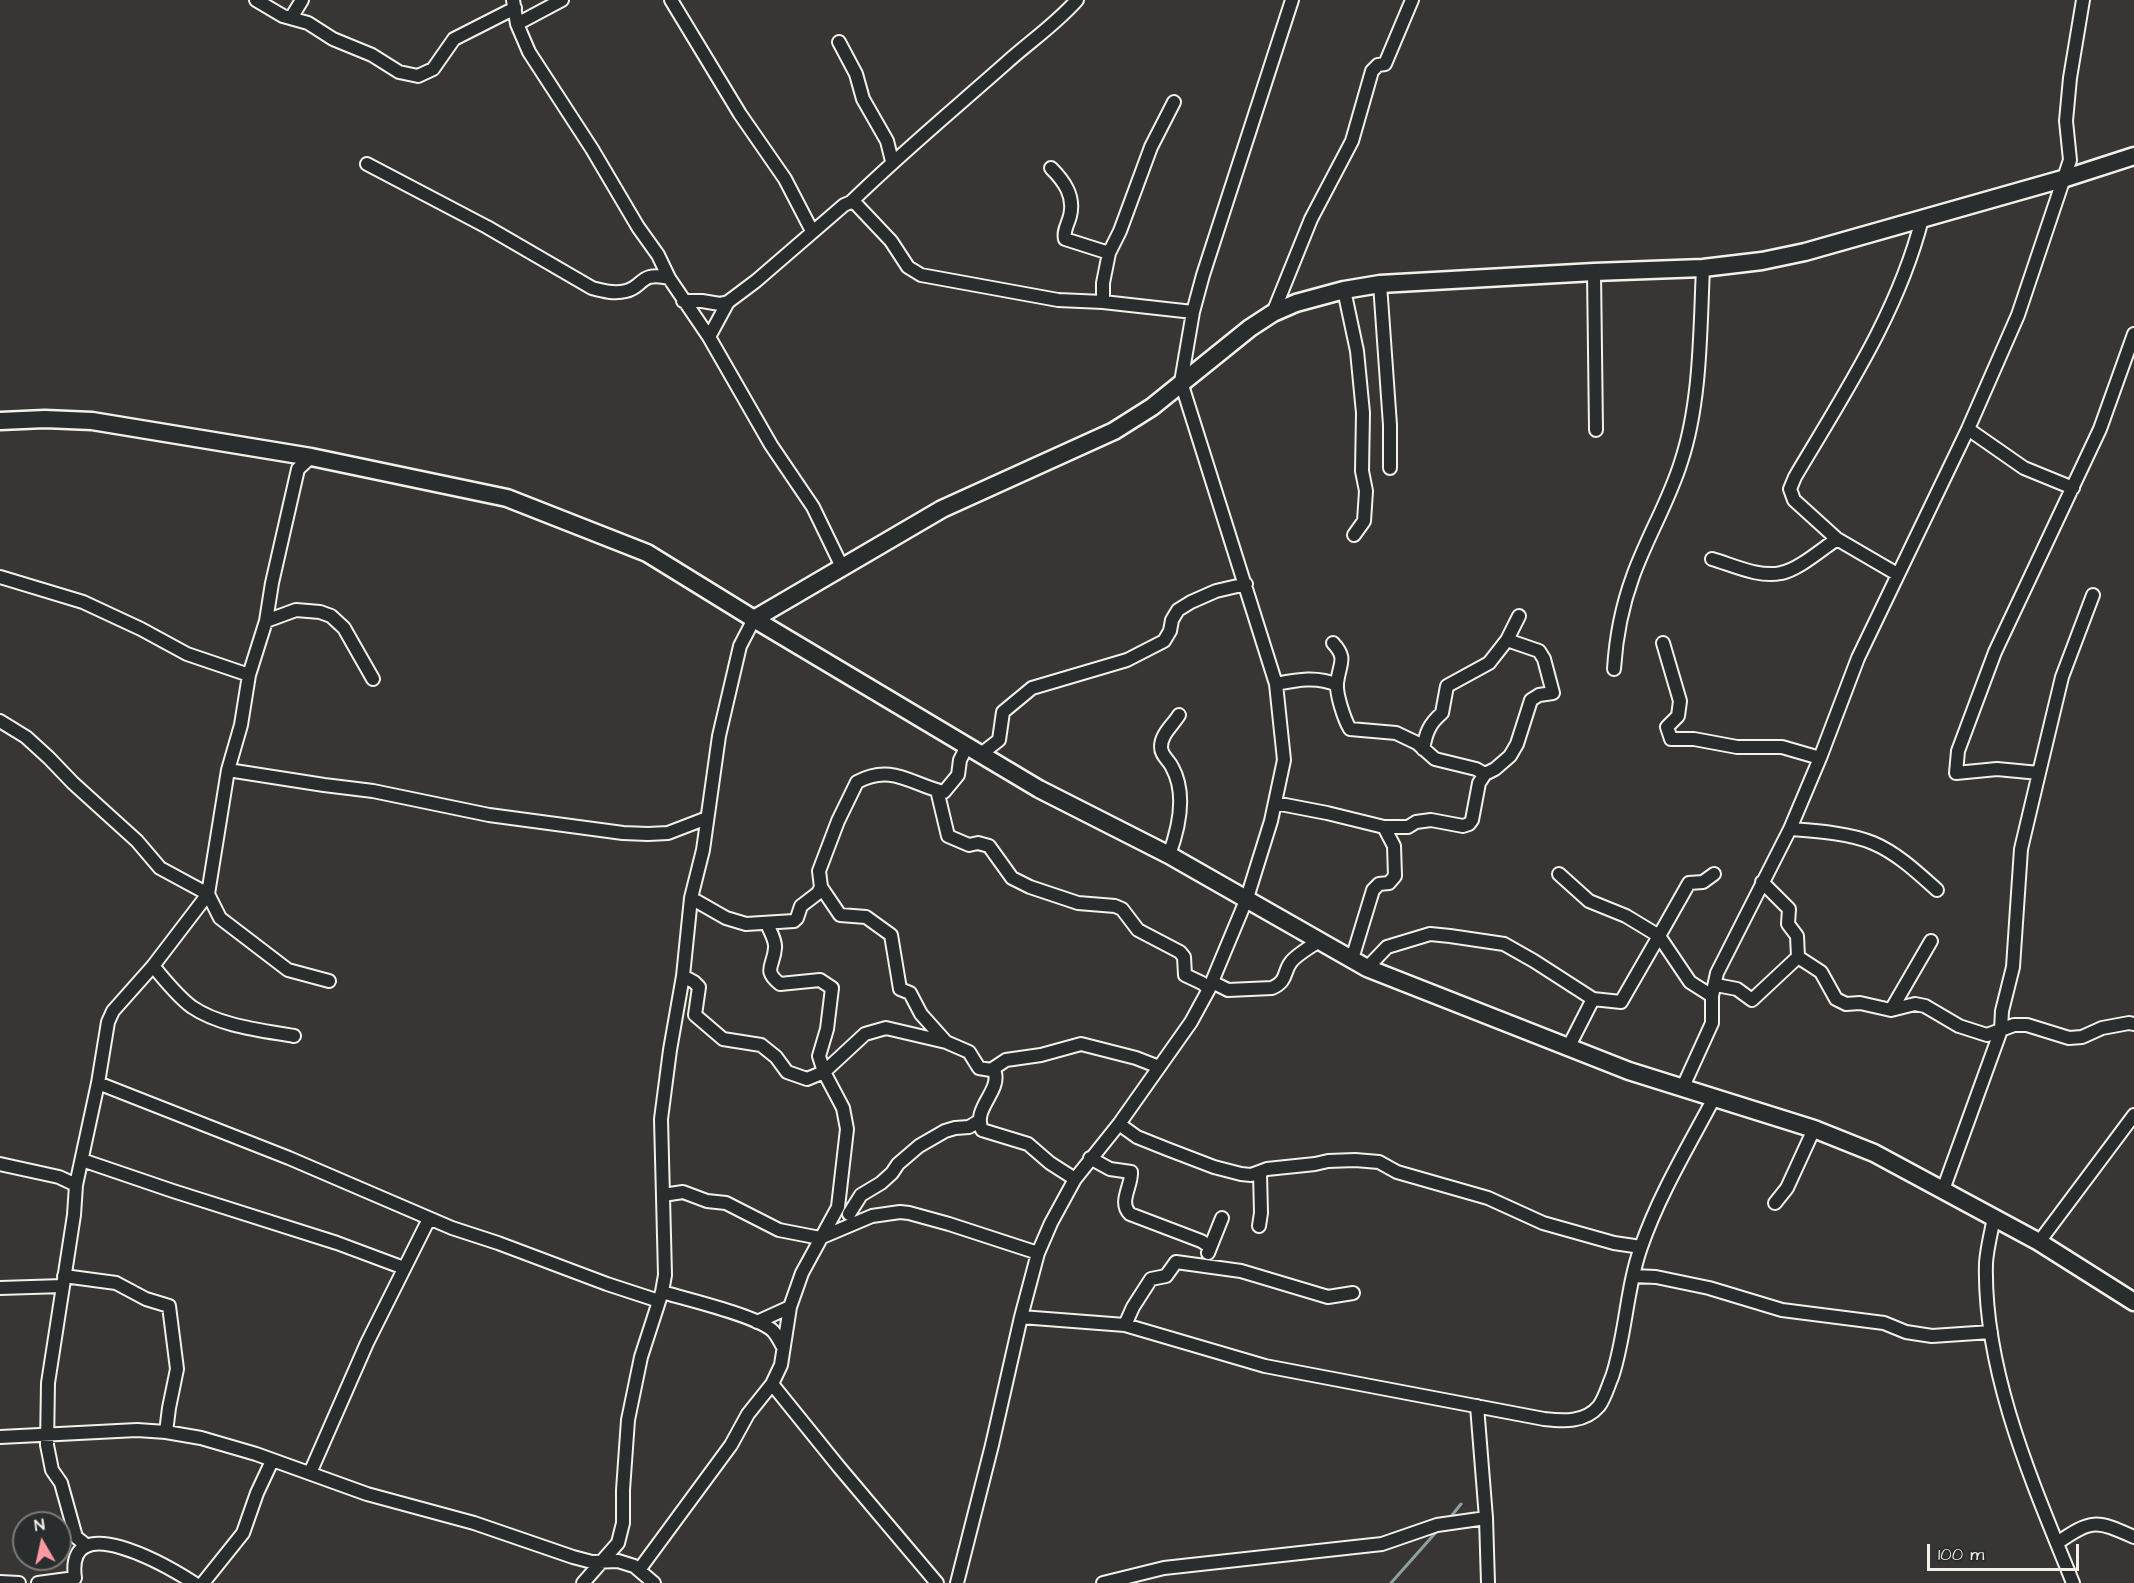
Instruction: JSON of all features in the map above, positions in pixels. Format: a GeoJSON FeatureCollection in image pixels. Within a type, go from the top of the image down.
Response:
{"type":"FeatureCollection","features":[{"type":"Feature","properties":{"kind":"main road"},"geometry":{"type":"LineString","coordinates":[[754,619],[942,509],[1114,431],[1152,407],[1181,382],[1273,313],[1296,303],[1344,290],[1380,284],[1703,268],[1761,261],[1805,252],[2066,178],[2134,156]]}},
{"type":"Feature","properties":{"kind":"main road"},"geometry":{"type":"LineString","coordinates":[[0,421],[45,419],[92,421],[311,457],[507,498],[647,553],[1039,789],[1169,855],[1360,963],[1568,1048],[1682,1089],[1814,1129],[1874,1153],[2038,1242],[2134,1302]]}},
{"type":"Feature","properties":{"kind":"street"},"geometry":{"type":"LineString","coordinates":[[256,0],[283,16],[308,23],[333,39],[372,56],[399,72],[418,76],[433,69],[454,39],[514,4],[517,24],[529,52],[592,149],[638,227],[658,255],[683,301],[709,337],[771,446],[813,507],[842,567]]}},
{"type":"Feature","properties":{"kind":"street"},"geometry":{"type":"LineString","coordinates":[[291,18],[302,0]]}},
{"type":"Feature","properties":{"kind":"street"},"geometry":{"type":"LineString","coordinates":[[517,24],[562,0]]}},
{"type":"Feature","properties":{"kind":"street"},"geometry":{"type":"LineString","coordinates":[[671,0],[740,114],[785,179],[812,231]]}},
{"type":"Feature","properties":{"kind":"street"},"geometry":{"type":"LineString","coordinates":[[683,301],[720,304],[728,302],[756,281],[812,231],[851,202],[892,161],[950,114],[1006,62],[1062,17],[1077,0]]}},
{"type":"Feature","properties":{"kind":"street"},"geometry":{"type":"LineString","coordinates":[[957,1583],[1038,1254],[1051,1223],[1075,1179],[1119,1124],[1191,1022],[1211,985],[1247,898],[1275,803],[1284,760],[1276,684],[1181,382],[1193,312],[1203,274],[1293,0]]}},
{"type":"Feature","properties":{"kind":"street"},"geometry":{"type":"LineString","coordinates":[[1273,313],[1311,219],[1352,141],[1372,71],[1378,65],[1385,64],[1412,0]]}},
{"type":"Feature","properties":{"kind":"street"},"geometry":{"type":"LineString","coordinates":[[1682,1089],[1712,1023],[1717,973],[1790,829],[1858,658],[1968,429],[2018,315],[2066,178],[2070,160],[2066,122],[2070,78],[2084,0]]}},
{"type":"Feature","properties":{"kind":"street"},"geometry":{"type":"LineString","coordinates":[[839,42],[856,75],[863,99],[887,141],[892,161]]}},
{"type":"Feature","properties":{"kind":"street"},"geometry":{"type":"LineString","coordinates":[[1103,302],[1103,282],[1109,253],[1120,231],[1152,147],[1174,102]]}},
{"type":"Feature","properties":{"kind":"street"},"geometry":{"type":"LineString","coordinates":[[367,164],[487,226],[592,288],[607,292],[627,291],[645,278],[659,276],[669,278]]}},
{"type":"Feature","properties":{"kind":"street"},"geometry":{"type":"LineString","coordinates":[[1051,168],[1069,189],[1071,215],[1064,234],[1065,239],[1109,253]]}},
{"type":"Feature","properties":{"kind":"street"},"geometry":{"type":"LineString","coordinates":[[851,202],[856,204],[891,241],[908,267],[921,275],[1058,300],[1103,302],[1193,312]]}},
{"type":"Feature","properties":{"kind":"street"},"geometry":{"type":"LineString","coordinates":[[1897,573],[1837,539],[1794,500],[1790,489],[1875,341],[1913,254],[1922,219]]}},
{"type":"Feature","properties":{"kind":"street"},"geometry":{"type":"LineString","coordinates":[[1614,669],[1617,630],[1633,576],[1681,463],[1690,429],[1699,357],[1703,268]]}},
{"type":"Feature","properties":{"kind":"street"},"geometry":{"type":"LineString","coordinates":[[1594,272],[1596,430]]}},
{"type":"Feature","properties":{"kind":"street"},"geometry":{"type":"LineString","coordinates":[[1380,284],[1390,425],[1390,468]]}},
{"type":"Feature","properties":{"kind":"street"},"geometry":{"type":"LineString","coordinates":[[1344,290],[1357,351],[1362,412],[1362,471],[1366,491],[1364,521],[1354,535]]}},
{"type":"Feature","properties":{"kind":"street"},"geometry":{"type":"LineString","coordinates":[[709,337],[728,302]]}},
{"type":"Feature","properties":{"kind":"street"},"geometry":{"type":"LineString","coordinates":[[2035,777],[1998,769],[1956,773],[1958,751],[1995,652],[2100,429],[2134,334]]}},
{"type":"Feature","properties":{"kind":"street"},"geometry":{"type":"LineString","coordinates":[[1968,429],[2024,468],[2073,488]]}},
{"type":"Feature","properties":{"kind":"street"},"geometry":{"type":"LineString","coordinates":[[82,1550],[76,1537],[61,1483],[52,1470],[46,1434],[48,1383],[74,1215],[76,1185],[98,1083],[108,1022],[113,1011],[153,966],[208,894],[228,770],[241,725],[249,675],[266,621],[272,583],[298,469],[311,457]]}},
{"type":"Feature","properties":{"kind":"street"},"geometry":{"type":"LineString","coordinates":[[1712,559],[1762,574],[1781,573],[1837,539]]}},
{"type":"Feature","properties":{"kind":"street"},"geometry":{"type":"LineString","coordinates":[[0,578],[84,602],[188,654],[249,675]]}},
{"type":"Feature","properties":{"kind":"street"},"geometry":{"type":"LineString","coordinates":[[946,1042],[921,1014],[910,993],[900,989],[891,935],[866,916],[840,915],[821,887],[819,871],[835,828],[857,782],[885,773],[915,780],[944,792],[958,775],[960,760],[974,750],[999,740],[1003,712],[1032,688],[1127,660],[1164,641],[1178,610],[1216,591],[1246,584]]}},
{"type":"Feature","properties":{"kind":"street"},"geometry":{"type":"LineString","coordinates":[[1943,1190],[2001,1030],[2002,1011],[2013,967],[2021,849],[2035,777],[2062,677],[2093,595]]}},
{"type":"Feature","properties":{"kind":"street"},"geometry":{"type":"LineString","coordinates":[[266,621],[296,610],[320,612],[331,616],[344,628],[373,679]]}},
{"type":"Feature","properties":{"kind":"street"},"geometry":{"type":"LineString","coordinates":[[1423,749],[1432,721],[1442,713],[1447,686],[1452,681],[1489,663],[1507,640],[1519,616]]}},
{"type":"Feature","properties":{"kind":"street"},"geometry":{"type":"LineString","coordinates":[[583,1583],[618,1543],[623,1523],[622,1490],[628,1420],[641,1358],[661,1296],[665,1248],[661,1119],[683,976],[691,898],[703,850],[718,736],[740,646],[754,619]]}},
{"type":"Feature","properties":{"kind":"street"},"geometry":{"type":"LineString","coordinates":[[1275,803],[1384,827],[1408,827],[1416,822],[1431,820],[1463,826],[1469,824],[1472,820],[1479,783],[1485,774],[1495,770],[1510,756],[1517,744],[1531,700],[1539,694],[1553,693],[1544,659],[1539,651],[1507,640]]}},
{"type":"Feature","properties":{"kind":"street"},"geometry":{"type":"LineString","coordinates":[[1333,643],[1342,654],[1343,659],[1337,685],[1350,729],[1396,734],[1417,743],[1435,759],[1485,774]]}},
{"type":"Feature","properties":{"kind":"street"},"geometry":{"type":"LineString","coordinates":[[1663,643],[1680,701],[1678,716],[1667,728],[1671,739],[1694,739],[1737,747],[1782,747],[1820,758]]}},
{"type":"Feature","properties":{"kind":"street"},"geometry":{"type":"LineString","coordinates":[[1276,684],[1301,679],[1327,681],[1337,685]]}},
{"type":"Feature","properties":{"kind":"street"},"geometry":{"type":"LineString","coordinates":[[1169,855],[1176,836],[1180,798],[1172,767],[1161,748],[1164,735],[1179,715]]}},
{"type":"Feature","properties":{"kind":"street"},"geometry":{"type":"LineString","coordinates":[[0,721],[34,744],[137,841],[160,867],[208,894],[220,918],[288,970],[328,981]]}},
{"type":"Feature","properties":{"kind":"street"},"geometry":{"type":"LineString","coordinates":[[228,770],[324,786],[374,791],[489,815],[623,833],[669,833],[707,818]]}},
{"type":"Feature","properties":{"kind":"street"},"geometry":{"type":"LineString","coordinates":[[937,790],[948,836],[969,845],[978,843],[988,846],[1011,878],[1030,887],[1078,903],[1115,906],[1122,909],[1138,930],[1180,952],[1184,957],[1185,975],[1202,983],[1228,990],[1272,988],[1284,978],[1291,962],[1319,941]]}},
{"type":"Feature","properties":{"kind":"street"},"geometry":{"type":"LineString","coordinates":[[1360,963],[1373,890],[1378,884],[1389,883],[1395,876],[1394,846],[1384,827]]}},
{"type":"Feature","properties":{"kind":"street"},"geometry":{"type":"LineString","coordinates":[[1790,829],[1827,832],[1873,843],[1900,858],[1937,890]]}},
{"type":"Feature","properties":{"kind":"street"},"geometry":{"type":"LineString","coordinates":[[1559,874],[1589,901],[1626,916],[1659,936],[1690,982],[1714,991],[1737,989],[1752,1000],[1798,957],[1797,936],[1788,924],[1789,909],[1762,882]]}},
{"type":"Feature","properties":{"kind":"street"},"geometry":{"type":"LineString","coordinates":[[1360,963],[1387,947],[1430,934],[1504,944],[1593,999],[1621,1002],[1689,883],[1703,882],[1714,874]]}},
{"type":"Feature","properties":{"kind":"street"},"geometry":{"type":"LineString","coordinates":[[691,898],[726,918],[746,924],[767,924],[794,921],[801,906],[818,893],[821,887]]}},
{"type":"Feature","properties":{"kind":"street"},"geometry":{"type":"LineString","coordinates":[[767,924],[776,946],[770,968],[772,978],[780,984],[820,980],[832,988],[827,1029],[819,1056],[824,1072],[843,1108],[847,1129],[848,1215]]}},
{"type":"Feature","properties":{"kind":"street"},"geometry":{"type":"LineString","coordinates":[[1891,1010],[1931,941]]}},
{"type":"Feature","properties":{"kind":"street"},"geometry":{"type":"LineString","coordinates":[[1798,957],[1821,972],[1836,999],[1846,1004],[1860,1003],[1891,1010],[1915,1004],[1925,1006],[1959,1026],[1987,1035],[2014,1025],[2027,1025],[2069,1038],[2082,1038],[2102,1028],[2134,1024]]}},
{"type":"Feature","properties":{"kind":"street"},"geometry":{"type":"LineString","coordinates":[[153,966],[193,1008],[220,1020],[294,1036]]}},
{"type":"Feature","properties":{"kind":"street"},"geometry":{"type":"LineString","coordinates":[[683,976],[699,987],[695,1015],[723,1039],[761,1045],[787,1072],[807,1079],[824,1072],[865,1034],[886,1028],[946,1042],[969,1052],[979,1068],[991,1070],[1006,1060],[1041,1055],[1081,1044],[1136,1058],[1159,1067]]}},
{"type":"Feature","properties":{"kind":"street"},"geometry":{"type":"LineString","coordinates":[[1568,1048],[1593,999]]}},
{"type":"Feature","properties":{"kind":"street"},"geometry":{"type":"LineString","coordinates":[[1987,1035],[1991,1058]]}},
{"type":"Feature","properties":{"kind":"street"},"geometry":{"type":"LineString","coordinates":[[991,1070],[996,1078],[979,1121],[982,1130],[1028,1144],[1050,1163],[1075,1179]]}},
{"type":"Feature","properties":{"kind":"street"},"geometry":{"type":"LineString","coordinates":[[98,1083],[289,1158],[429,1219],[607,1284],[696,1301],[757,1322],[773,1331],[783,1347]]}},
{"type":"Feature","properties":{"kind":"street"},"geometry":{"type":"LineString","coordinates":[[1021,1317],[1125,1325],[1265,1366],[1544,1419],[1562,1421],[1585,1418],[1601,1404],[1616,1363],[1641,1247],[1666,1187],[1714,1098]]}},
{"type":"Feature","properties":{"kind":"street"},"geometry":{"type":"LineString","coordinates":[[2038,1242],[2134,1115]]}},
{"type":"Feature","properties":{"kind":"street"},"geometry":{"type":"LineString","coordinates":[[639,1570],[731,1445],[748,1414],[772,1384],[781,1365],[790,1307],[802,1273],[820,1238],[848,1215],[861,1196],[881,1183],[892,1173],[897,1164],[919,1146],[945,1131],[969,1127],[979,1121]]}},
{"type":"Feature","properties":{"kind":"street"},"geometry":{"type":"LineString","coordinates":[[1119,1124],[1137,1137],[1214,1167],[1241,1174],[1260,1173],[1267,1169],[1328,1161],[1379,1162],[1397,1172],[1488,1198],[1543,1223],[1614,1243],[1641,1247]]}},
{"type":"Feature","properties":{"kind":"street"},"geometry":{"type":"LineString","coordinates":[[1775,1203],[1787,1188],[1814,1129]]}},
{"type":"Feature","properties":{"kind":"street"},"geometry":{"type":"LineString","coordinates":[[1090,1158],[1110,1169],[1131,1172],[1132,1179],[1124,1200],[1126,1210],[1130,1214],[1209,1246]]}},
{"type":"Feature","properties":{"kind":"street"},"geometry":{"type":"LineString","coordinates":[[82,1160],[337,1243],[404,1268]]}},
{"type":"Feature","properties":{"kind":"street"},"geometry":{"type":"LineString","coordinates":[[0,1164],[59,1177],[76,1185]]}},
{"type":"Feature","properties":{"kind":"street"},"geometry":{"type":"LineString","coordinates":[[1259,1226],[1260,1173]]}},
{"type":"Feature","properties":{"kind":"street"},"geometry":{"type":"LineString","coordinates":[[663,1195],[683,1192],[707,1201],[726,1203],[779,1230],[820,1238]]}},
{"type":"Feature","properties":{"kind":"street"},"geometry":{"type":"LineString","coordinates":[[820,1238],[848,1215],[872,1216],[900,1212],[949,1224],[1038,1254]]}},
{"type":"Feature","properties":{"kind":"street"},"geometry":{"type":"LineString","coordinates":[[1205,1265],[1209,1246],[1222,1218]]}},
{"type":"Feature","properties":{"kind":"street"},"geometry":{"type":"LineString","coordinates":[[1994,1218],[1986,1262],[1991,1332],[2011,1423],[2073,1583]]}},
{"type":"Feature","properties":{"kind":"street"},"geometry":{"type":"LineString","coordinates":[[310,1473],[368,1343],[429,1219]]}},
{"type":"Feature","properties":{"kind":"street"},"geometry":{"type":"LineString","coordinates":[[1125,1325],[1133,1307],[1152,1278],[1166,1276],[1176,1262],[1241,1271],[1328,1296],[1353,1293]]}},
{"type":"Feature","properties":{"kind":"street"},"geometry":{"type":"LineString","coordinates":[[1633,1276],[1667,1279],[1709,1288],[1782,1310],[1884,1323],[1906,1332],[1932,1336],[1991,1332]]}},
{"type":"Feature","properties":{"kind":"street"},"geometry":{"type":"LineString","coordinates":[[0,1288],[63,1281],[117,1283],[146,1299],[169,1306],[177,1369],[166,1432]]}},
{"type":"Feature","properties":{"kind":"street"},"geometry":{"type":"LineString","coordinates":[[757,1322],[790,1307]]}},
{"type":"Feature","properties":{"kind":"street"},"geometry":{"type":"LineString","coordinates":[[772,1384],[937,1583]]}},
{"type":"Feature","properties":{"kind":"street"},"geometry":{"type":"LineString","coordinates":[[1477,1406],[1486,1518],[1488,1583]]}},
{"type":"Feature","properties":{"kind":"street"},"geometry":{"type":"LineString","coordinates":[[0,1437],[137,1430],[201,1438],[256,1454],[367,1494],[474,1524],[573,1557],[592,1562],[618,1561],[639,1570],[654,1583]]}},
{"type":"Feature","properties":{"kind":"street"},"geometry":{"type":"LineString","coordinates":[[203,1583],[243,1533],[257,1493],[272,1461]]}},
{"type":"Feature","properties":{"kind":"street"},"geometry":{"type":"LineString","coordinates":[[1103,1583],[1164,1568],[1382,1544],[1437,1525],[1486,1518]]}},
{"type":"Feature","properties":{"kind":"street"},"geometry":{"type":"LineString","coordinates":[[2057,1543],[2079,1528],[2090,1524],[2105,1524],[2134,1537]]}},
{"type":"Feature","properties":{"kind":"street"},"geometry":{"type":"LineString","coordinates":[[2050,1525],[2079,1528]]}},
{"type":"Feature","properties":{"kind":"street"},"geometry":{"type":"LineString","coordinates":[[38,1583],[76,1581],[75,1563],[82,1550],[104,1543],[125,1547],[194,1583]]}},
{"type":"Feature","properties":{"kind":"street"},"geometry":{"type":"LineString","coordinates":[[0,1582],[19,1583]]}},
{"type":"Feature","properties":{"kind":"waterway"},"geometry":{"type":"LineString","coordinates":[[1449,1519],[1461,1504]]}},
{"type":"Feature","properties":{"kind":"waterway"},"geometry":{"type":"LineString","coordinates":[[1391,1583],[1438,1530]]}}]}
